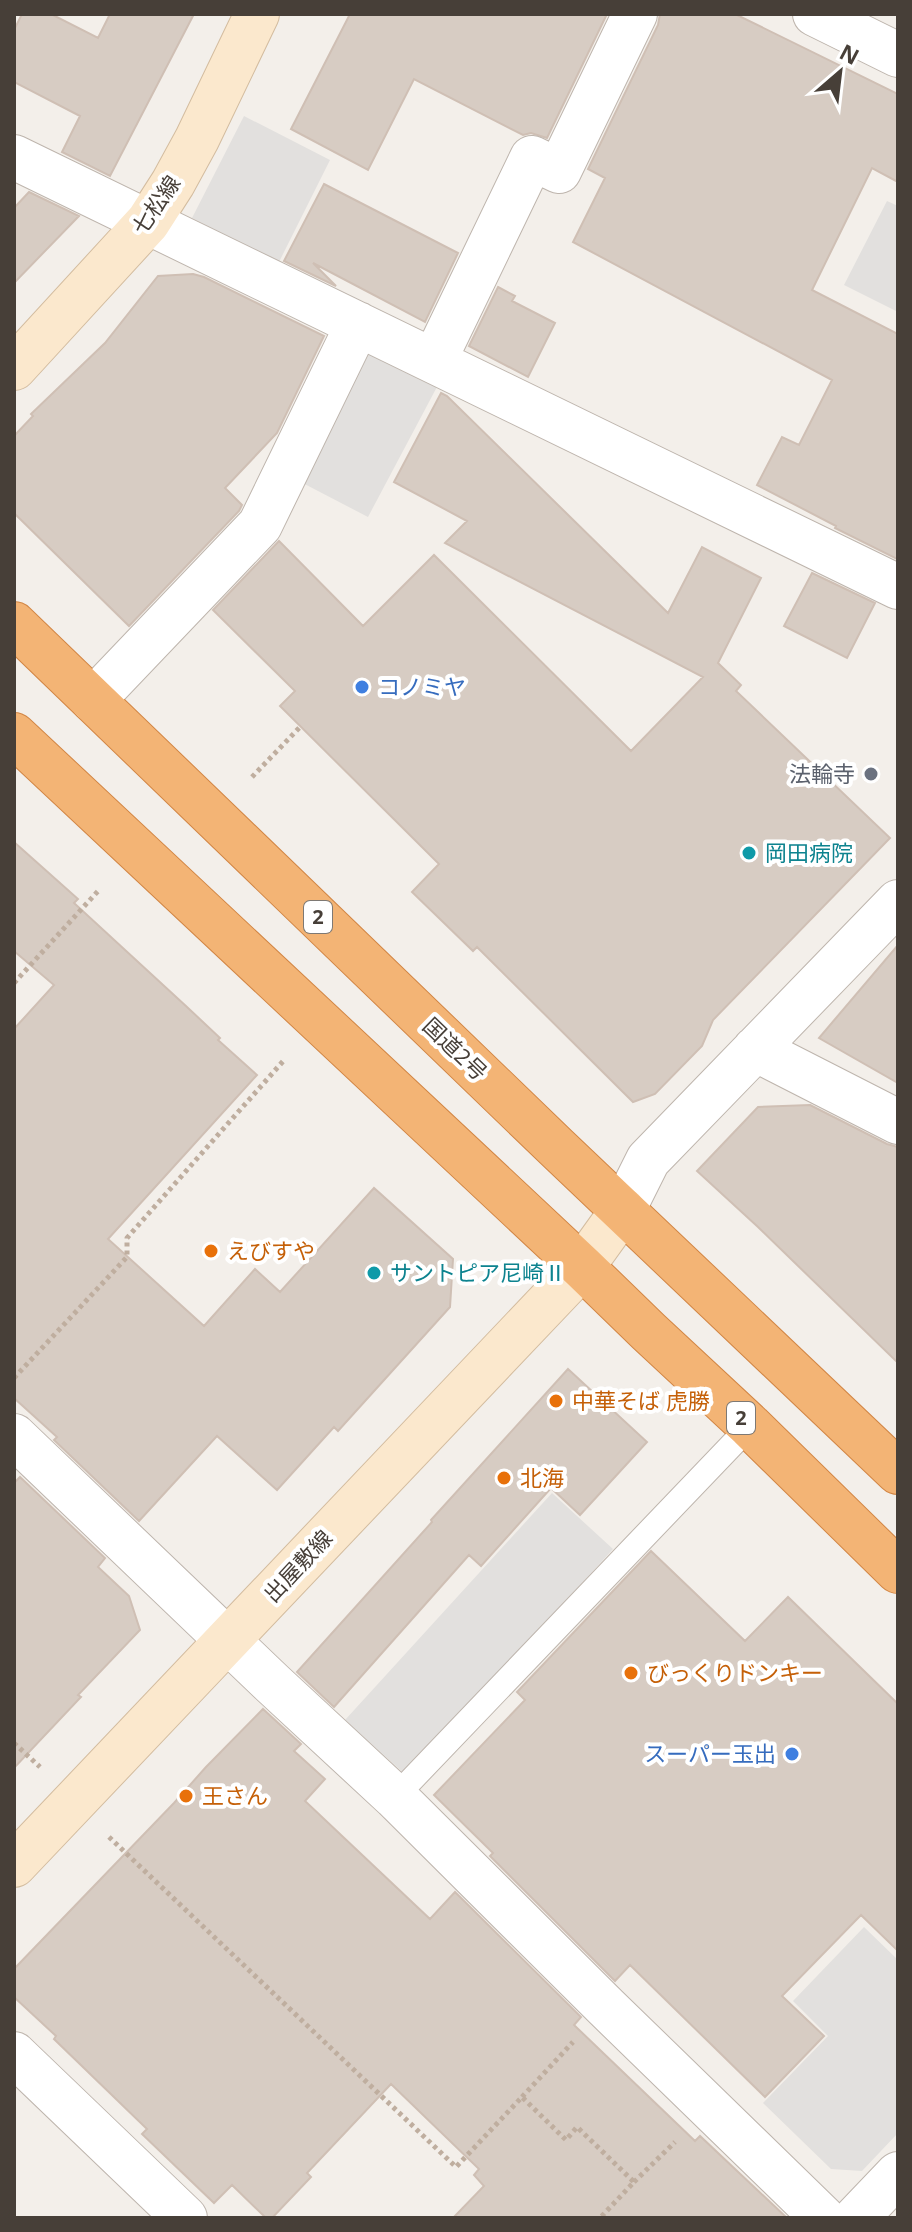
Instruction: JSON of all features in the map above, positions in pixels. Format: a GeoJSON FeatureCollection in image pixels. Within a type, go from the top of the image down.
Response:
{"type":"FeatureCollection","features":[{"type":"Feature","properties":{"kind":"highway","name":"国道2号"},"geometry":{"type":"LineString","coordinates":[[14,624],[898,1472]]}},
{"type":"Feature","properties":{"kind":"highway","name":"2"},"geometry":{"type":"LineString","coordinates":[[14,735],[582,1267],[898,1571]]}},
{"type":"Feature","properties":{"kind":"street","name":"七松線"},"geometry":{"type":"LineString","coordinates":[[14,368],[148,222],[185,161],[257,14]]}},
{"type":"Feature","properties":{"kind":"street"},"geometry":{"type":"LineString","coordinates":[[434,361],[532,158],[559,171],[635,14]]}},
{"type":"Feature","properties":{"kind":"street"},"geometry":{"type":"LineString","coordinates":[[815,14],[898,55]]}},
{"type":"Feature","properties":{"kind":"street"},"geometry":{"type":"LineString","coordinates":[[14,157],[898,587]]}},
{"type":"Feature","properties":{"kind":"street"},"geometry":{"type":"LineString","coordinates":[[93,700],[260,525],[358,324]]}},
{"type":"Feature","properties":{"kind":"street"},"geometry":{"type":"LineString","coordinates":[[623,1210],[648,1160],[898,902]]}},
{"type":"Feature","properties":{"kind":"street"},"geometry":{"type":"LineString","coordinates":[[755,1049],[898,1122]]}},
{"type":"Feature","properties":{"kind":"street","name":"出屋敷線"},"geometry":{"type":"LineString","coordinates":[[14,1865],[582,1267],[623,1210]]}},
{"type":"Feature","properties":{"kind":"street"},"geometry":{"type":"LineString","coordinates":[[14,1436],[395,1797],[823,2218]]}},
{"type":"Feature","properties":{"kind":"street"},"geometry":{"type":"LineString","coordinates":[[14,2054],[185,2218]]}},
{"type":"Feature","properties":{"kind":"street"},"geometry":{"type":"LineString","coordinates":[[856,2218],[898,2174]]}},
{"type":"Feature","properties":{"kind":"lane"},"geometry":{"type":"LineString","coordinates":[[395,1797],[750,1426]]}},
{"type":"Feature","properties":{"kind":"path"},"geometry":{"type":"LineString","coordinates":[[252,777],[301,726]]}},
{"type":"Feature","properties":{"kind":"path"},"geometry":{"type":"LineString","coordinates":[[14,983],[99,890]]}},
{"type":"Feature","properties":{"kind":"path"},"geometry":{"type":"LineString","coordinates":[[14,1378],[127,1257],[127,1238],[285,1059]]}},
{"type":"Feature","properties":{"kind":"path"},"geometry":{"type":"LineString","coordinates":[[14,1743],[41,1768]]}},
{"type":"Feature","properties":{"kind":"path"},"geometry":{"type":"LineString","coordinates":[[108,1836],[456,2167],[606,2007]]}},
{"type":"Feature","properties":{"kind":"path"},"geometry":{"type":"LineString","coordinates":[[522,2097],[566,2140],[577,2127],[634,2182],[600,2218]]}},
{"type":"Feature","properties":{"kind":"shaded area"},"geometry":{"type":"Polygon","coordinates":[[[244,116],[330,160],[279,262],[192,218],[244,116]]]}},
{"type":"Feature","properties":{"kind":"shaded area"},"geometry":{"type":"Polygon","coordinates":[[[887,201],[898,206],[898,312],[844,285],[887,201]]]}},
{"type":"Feature","properties":{"kind":"shaded area"},"geometry":{"type":"Polygon","coordinates":[[[364,346],[438,385],[368,517],[293,478],[364,346]]]}},
{"type":"Feature","properties":{"kind":"shaded area"},"geometry":{"type":"Polygon","coordinates":[[[552,1493],[613,1549],[407,1776],[345,1720],[552,1493]]]}},
{"type":"Feature","properties":{"kind":"shaded area"},"geometry":{"type":"Polygon","coordinates":[[[864,1927],[898,1960],[898,2133],[862,2171],[831,2169],[763,2103],[828,2036],[793,2001],[864,1927]]]}},
{"type":"Feature","properties":{"kind":"building"},"geometry":{"type":"Polygon","coordinates":[[[22,14],[51,14],[98,38],[110,14],[194,14],[110,176],[62,152],[80,116],[14,82],[14,30],[22,14]]]}},
{"type":"Feature","properties":{"kind":"building"},"geometry":{"type":"Polygon","coordinates":[[[350,14],[607,14],[547,138],[531,133],[523,135],[414,79],[368,170],[291,129],[350,14]]]}},
{"type":"Feature","properties":{"kind":"building"},"geometry":{"type":"Polygon","coordinates":[[[660,14],[735,14],[898,94],[898,182],[872,168],[812,290],[898,334],[897,559],[757,485],[782,437],[799,445],[832,380],[573,242],[605,178],[588,169],[658,25],[660,14]]]}},
{"type":"Feature","properties":{"kind":"building"},"geometry":{"type":"Polygon","coordinates":[[[324,184],[458,253],[425,322],[313,263],[336,286],[284,261],[324,184]]]}},
{"type":"Feature","properties":{"kind":"building"},"geometry":{"type":"Polygon","coordinates":[[[29,192],[79,216],[14,283],[14,208],[29,192]]]}},
{"type":"Feature","properties":{"kind":"building"},"geometry":{"type":"Polygon","coordinates":[[[193,274],[324,336],[277,433],[225,488],[242,505],[239,511],[129,626],[14,513],[14,436],[33,416],[31,414],[105,343],[158,276],[193,274]]]}},
{"type":"Feature","properties":{"kind":"building"},"geometry":{"type":"Polygon","coordinates":[[[498,287],[515,296],[512,301],[555,323],[528,377],[469,346],[498,287]]]}},
{"type":"Feature","properties":{"kind":"building"},"geometry":{"type":"Polygon","coordinates":[[[441,393],[668,613],[702,547],[761,578],[718,663],[741,685],[736,691],[890,838],[713,1020],[702,1046],[655,1094],[633,1102],[477,947],[473,951],[412,892],[439,864],[280,706],[295,691],[213,610],[279,541],[363,626],[434,555],[631,751],[703,677],[445,543],[467,521],[394,482],[441,393]]]}},
{"type":"Feature","properties":{"kind":"building"},"geometry":{"type":"Polygon","coordinates":[[[812,573],[875,603],[847,658],[784,626],[812,573]]]}},
{"type":"Feature","properties":{"kind":"building"},"geometry":{"type":"Polygon","coordinates":[[[14,842],[78,899],[74,903],[257,1075],[108,1239],[204,1326],[255,1269],[280,1292],[374,1188],[453,1259],[450,1307],[338,1431],[334,1427],[277,1490],[217,1436],[139,1521],[14,1398],[14,1029],[54,985],[14,951],[14,842]]]}},
{"type":"Feature","properties":{"kind":"building"},"geometry":{"type":"Polygon","coordinates":[[[898,945],[898,1083],[819,1038],[898,945]]]}},
{"type":"Feature","properties":{"kind":"building"},"geometry":{"type":"Polygon","coordinates":[[[810,1105],[898,1147],[898,1363],[697,1171],[758,1107],[810,1105]]]}},
{"type":"Feature","properties":{"kind":"building"},"geometry":{"type":"Polygon","coordinates":[[[568,1369],[647,1442],[580,1515],[551,1488],[481,1566],[469,1555],[334,1707],[297,1672],[568,1369]]]}},
{"type":"Feature","properties":{"kind":"building"},"geometry":{"type":"Polygon","coordinates":[[[20,1477],[105,1558],[98,1567],[129,1596],[140,1630],[14,1768],[14,1483],[20,1477]]]}},
{"type":"Feature","properties":{"kind":"building"},"geometry":{"type":"Polygon","coordinates":[[[651,1551],[745,1641],[788,1597],[898,1704],[898,1951],[861,1915],[782,1996],[824,2036],[765,2097],[630,1965],[615,1981],[490,1856],[493,1853],[434,1795],[525,1700],[517,1692],[651,1551]]]}},
{"type":"Feature","properties":{"kind":"building"},"geometry":{"type":"Polygon","coordinates":[[[263,1709],[301,1744],[294,1751],[325,1779],[305,1801],[430,1919],[455,1892],[581,2017],[574,2025],[695,2141],[700,2136],[787,2218],[453,2218],[484,2186],[474,2175],[479,2169],[391,2084],[307,2173],[311,2177],[272,2218],[266,2218],[232,2185],[214,2203],[142,2134],[147,2129],[14,1997],[14,1969],[263,1709]]]}},
{"type":"Feature","properties":{"kind":"place","name":"コノミヤ"},"geometry":{"type":"Point","coordinates":[362,687]}},
{"type":"Feature","properties":{"kind":"place","name":"法輪寺"},"geometry":{"type":"Point","coordinates":[871,774]}},
{"type":"Feature","properties":{"kind":"place","name":"岡田病院"},"geometry":{"type":"Point","coordinates":[749,853]}},
{"type":"Feature","properties":{"kind":"place","name":"えびすや"},"geometry":{"type":"Point","coordinates":[211,1251]}},
{"type":"Feature","properties":{"kind":"place","name":"サントピア尼崎Ⅱ"},"geometry":{"type":"Point","coordinates":[374,1273]}},
{"type":"Feature","properties":{"kind":"place","name":"中華そば 虎勝"},"geometry":{"type":"Point","coordinates":[556,1401]}},
{"type":"Feature","properties":{"kind":"place","name":"北海"},"geometry":{"type":"Point","coordinates":[504,1478]}},
{"type":"Feature","properties":{"kind":"place","name":"びっくりドンキー"},"geometry":{"type":"Point","coordinates":[631,1673]}},
{"type":"Feature","properties":{"kind":"place","name":"スーパー玉出"},"geometry":{"type":"Point","coordinates":[792,1754]}},
{"type":"Feature","properties":{"kind":"place","name":"王さん"},"geometry":{"type":"Point","coordinates":[186,1796]}}]}
